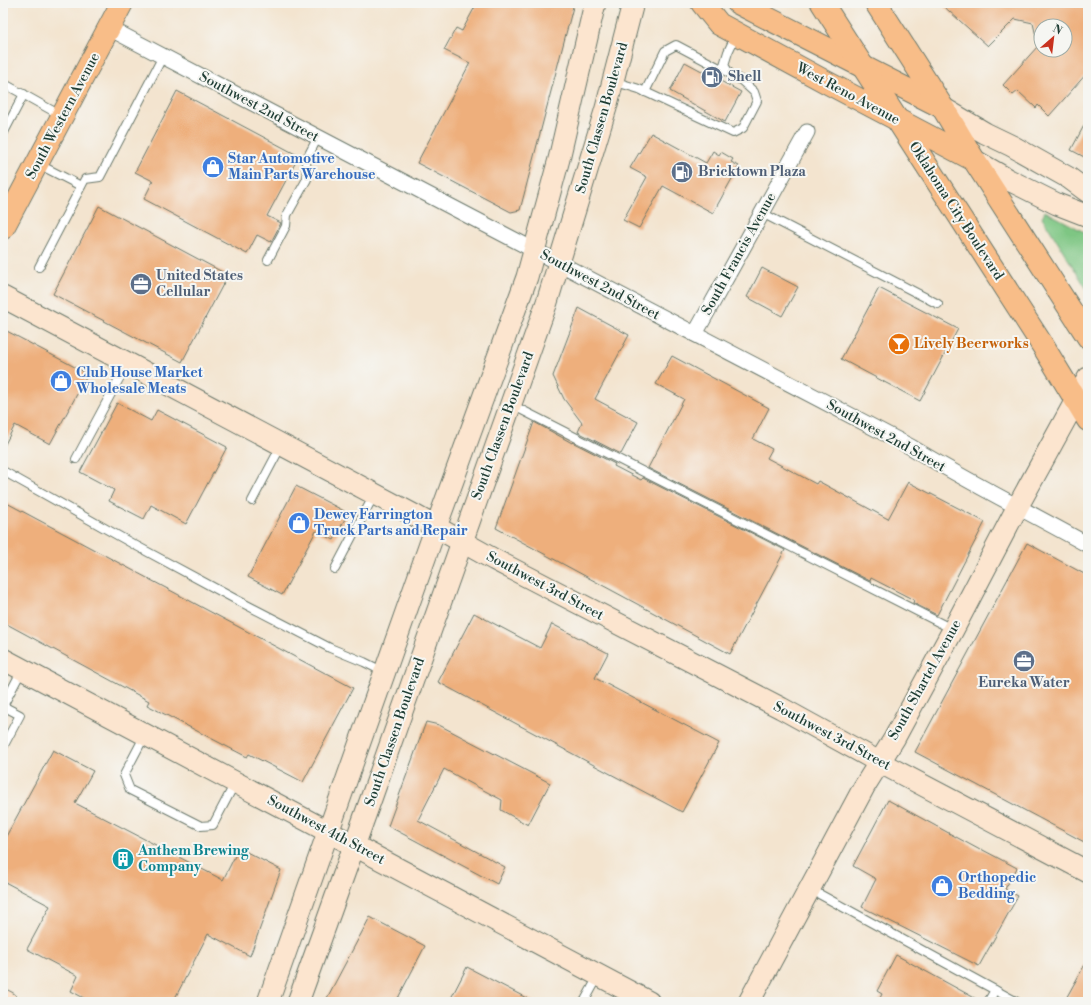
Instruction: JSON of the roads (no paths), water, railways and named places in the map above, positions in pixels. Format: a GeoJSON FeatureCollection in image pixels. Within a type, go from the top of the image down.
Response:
{"type":"FeatureCollection","features":[{"type":"Feature","properties":{"kind":"main road","name":"South Western Avenue"},"geometry":{"type":"LineString","coordinates":[[3,228],[122,3]]}},
{"type":"Feature","properties":{"kind":"main road","name":"South Classen Boulevard"},"geometry":{"type":"LineString","coordinates":[[268,1002],[386,672],[436,527],[522,292],[535,250],[559,159],[595,3]]}},
{"type":"Feature","properties":{"kind":"main road","name":"South Classen Boulevard"},"geometry":{"type":"LineString","coordinates":[[298,1002],[548,302],[614,81],[633,3]]}},
{"type":"Feature","properties":{"kind":"main road","name":"West Reno Avenue"},"geometry":{"type":"LineString","coordinates":[[702,3],[719,24],[1009,180],[1057,204],[1088,216]]}},
{"type":"Feature","properties":{"kind":"main road"},"geometry":{"type":"LineString","coordinates":[[738,3],[943,108],[1069,178],[1088,192]]}},
{"type":"Feature","properties":{"kind":"main road","name":"Oklahoma City Boulevard"},"geometry":{"type":"LineString","coordinates":[[822,3],[1043,346],[1088,420]]}},
{"type":"Feature","properties":{"kind":"main road"},"geometry":{"type":"LineString","coordinates":[[876,3],[943,108],[974,160],[1088,337]]}},
{"type":"Feature","properties":{"kind":"main road","name":"Southwest 3rd Street"},"geometry":{"type":"LineString","coordinates":[[3,297],[375,494],[495,560],[781,708],[879,762],[1088,872]]}},
{"type":"Feature","properties":{"kind":"main road","name":"South Shartel Avenue"},"geometry":{"type":"LineString","coordinates":[[749,1002],[864,787],[894,739],[1088,378]]}},
{"type":"Feature","properties":{"kind":"main road","name":"Southwest 4th Street"},"geometry":{"type":"LineString","coordinates":[[3,659],[649,1002]]}},
{"type":"Feature","properties":{"kind":"main road"},"geometry":{"type":"LineString","coordinates":[[3,1000],[7,1002]]}},
{"type":"Feature","properties":{"kind":"street","name":"Southwest 2nd Street"},"geometry":{"type":"LineString","coordinates":[[109,28],[911,447],[951,472],[1018,506],[1088,545]]}},
{"type":"Feature","properties":{"kind":"street","name":"South Francis Avenue"},"geometry":{"type":"LineString","coordinates":[[694,334],[807,132]]}},
{"type":"Feature","properties":{"kind":"lane"},"geometry":{"type":"LineString","coordinates":[[729,73],[724,65],[736,33]]}},
{"type":"Feature","properties":{"kind":"lane"},"geometry":{"type":"LineString","coordinates":[[614,81],[639,89],[645,92],[733,133],[743,128],[757,101],[754,92],[742,81],[676,45],[665,51],[645,92]]}},
{"type":"Feature","properties":{"kind":"lane"},"geometry":{"type":"LineString","coordinates":[[39,267],[85,179],[100,177],[164,56]]}},
{"type":"Feature","properties":{"kind":"lane"},"geometry":{"type":"LineString","coordinates":[[3,83],[63,116]]}},
{"type":"Feature","properties":{"kind":"lane"},"geometry":{"type":"LineString","coordinates":[[3,134],[24,94]]}},
{"type":"Feature","properties":{"kind":"lane"},"geometry":{"type":"LineString","coordinates":[[268,260],[286,226],[287,216],[307,178],[306,160],[318,137]]}},
{"type":"Feature","properties":{"kind":"lane"},"geometry":{"type":"LineString","coordinates":[[38,163],[81,186]]}},
{"type":"Feature","properties":{"kind":"lane"},"geometry":{"type":"LineString","coordinates":[[762,213],[938,304]]}},
{"type":"Feature","properties":{"kind":"lane"},"geometry":{"type":"LineString","coordinates":[[76,459],[127,363]]}},
{"type":"Feature","properties":{"kind":"lane"},"geometry":{"type":"LineString","coordinates":[[511,404],[953,630]]}},
{"type":"Feature","properties":{"kind":"lane"},"geometry":{"type":"LineString","coordinates":[[252,501],[282,445]]}},
{"type":"Feature","properties":{"kind":"lane"},"geometry":{"type":"LineString","coordinates":[[3,471],[235,599],[330,648],[386,672]]}},
{"type":"Feature","properties":{"kind":"lane"},"geometry":{"type":"LineString","coordinates":[[335,569],[375,494]]}},
{"type":"Feature","properties":{"kind":"lane"},"geometry":{"type":"LineString","coordinates":[[3,747],[20,715],[3,706],[22,669]]}},
{"type":"Feature","properties":{"kind":"lane"},"geometry":{"type":"LineString","coordinates":[[145,734],[124,775],[130,790],[201,826],[213,825],[235,782]]}},
{"type":"Feature","properties":{"kind":"lane"},"geometry":{"type":"LineString","coordinates":[[809,888],[1017,1002]]}},
{"type":"Feature","properties":{"kind":"lane"},"geometry":{"type":"LineString","coordinates":[[584,1002],[599,975]]}},
{"type":"Feature","properties":{"kind":"lane"},"geometry":{"type":"LineString","coordinates":[[988,1002],[995,990]]}},
{"type":"Feature","properties":{"kind":"place","name":"Shell"},"geometry":{"type":"Point","coordinates":[712,77]}},
{"type":"Feature","properties":{"kind":"place","name":"Star Automotive Main Parts Warehouse"},"geometry":{"type":"Point","coordinates":[213,167]}},
{"type":"Feature","properties":{"kind":"place","name":"Bricktown Plaza"},"geometry":{"type":"Point","coordinates":[682,172]}},
{"type":"Feature","properties":{"kind":"place","name":"United States Cellular"},"geometry":{"type":"Point","coordinates":[141,284]}},
{"type":"Feature","properties":{"kind":"place","name":"Lively Beerworks"},"geometry":{"type":"Point","coordinates":[899,344]}},
{"type":"Feature","properties":{"kind":"place","name":"Club House Market Wholesale Meats"},"geometry":{"type":"Point","coordinates":[61,381]}},
{"type":"Feature","properties":{"kind":"place","name":"Dewey Farrington Truck Parts and Repair"},"geometry":{"type":"Point","coordinates":[299,523]}},
{"type":"Feature","properties":{"kind":"place","name":"Eureka Water"},"geometry":{"type":"Point","coordinates":[1024,661]}},
{"type":"Feature","properties":{"kind":"place","name":"Anthem Brewing Company"},"geometry":{"type":"Point","coordinates":[123,859]}},
{"type":"Feature","properties":{"kind":"place","name":"Orthopedic Bedding"},"geometry":{"type":"Point","coordinates":[942,886]}}]}
